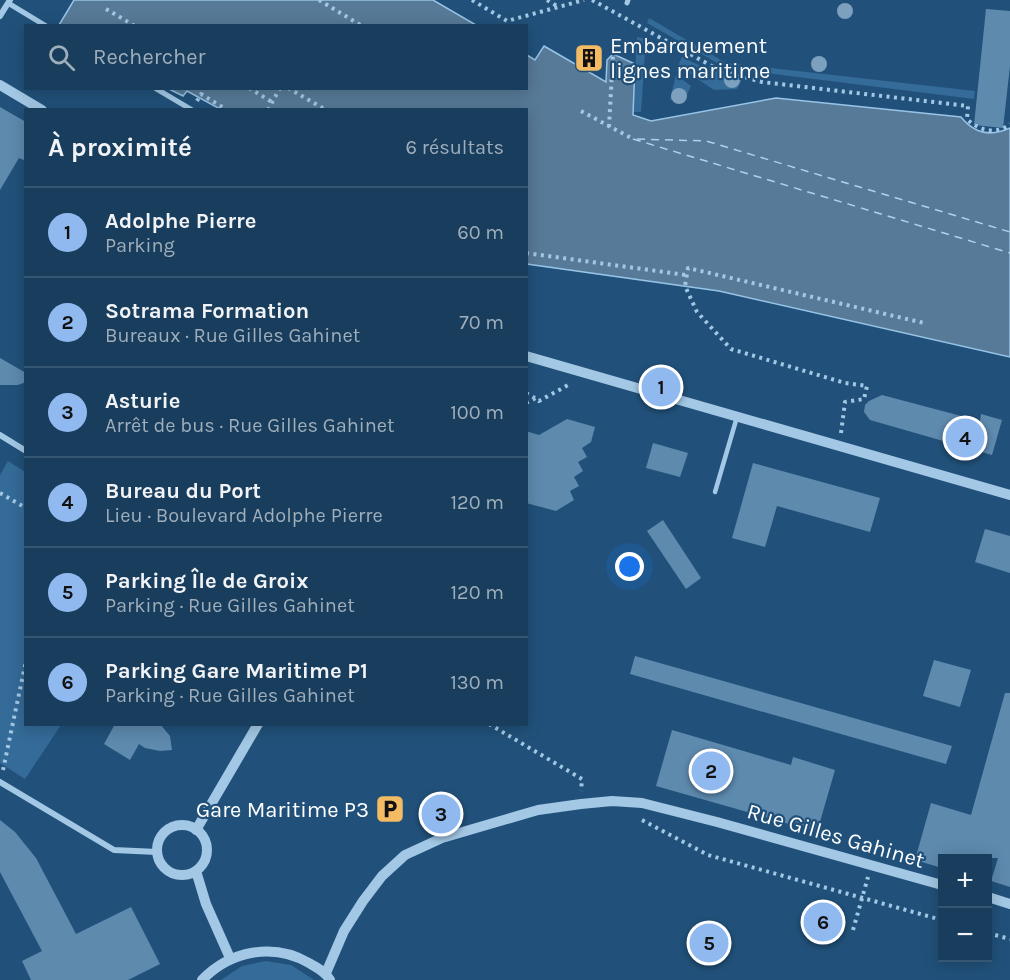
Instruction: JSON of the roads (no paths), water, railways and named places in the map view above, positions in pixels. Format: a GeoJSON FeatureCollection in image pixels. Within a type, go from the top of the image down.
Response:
{"type":"FeatureCollection","features":[{"type":"Feature","properties":{"kind":"street"},"geometry":{"type":"LineString","coordinates":[[0,16],[9,2],[43,24]]}},
{"type":"Feature","properties":{"kind":"street"},"geometry":{"type":"LineString","coordinates":[[0,86],[38,108]]}},
{"type":"Feature","properties":{"kind":"street"},"geometry":{"type":"LineString","coordinates":[[158,90],[189,108]]}},
{"type":"Feature","properties":{"kind":"street"},"geometry":{"type":"LineString","coordinates":[[528,357],[1010,495]]}},
{"type":"Feature","properties":{"kind":"street"},"geometry":{"type":"LineString","coordinates":[[0,435],[24,450]]}},
{"type":"Feature","properties":{"kind":"street"},"geometry":{"type":"LineString","coordinates":[[196,830],[257,726]]}},
{"type":"Feature","properties":{"kind":"street"},"geometry":{"type":"LineString","coordinates":[[0,782],[114,850],[157,852]]}},
{"type":"Feature","properties":{"kind":"street","name":"Rue Gilles Gahinet"},"geometry":{"type":"LineString","coordinates":[[328,977],[344,931],[382,876],[405,855],[442,838],[538,810],[612,801],[642,803],[938,884]]}},
{"type":"Feature","properties":{"kind":"street"},"geometry":{"type":"LineString","coordinates":[[183,825],[196,830],[205,841],[207,854],[204,861],[196,872],[183,876],[171,873],[161,865],[157,852],[159,839],[169,829],[183,825]]}},
{"type":"Feature","properties":{"kind":"street"},"geometry":{"type":"LineString","coordinates":[[196,872],[206,904],[230,958]]}},
{"type":"Feature","properties":{"kind":"street"},"geometry":{"type":"LineString","coordinates":[[992,899],[1010,904]]}},
{"type":"Feature","properties":{"kind":"street"},"geometry":{"type":"LineString","coordinates":[[202,980],[218,965],[230,958],[256,951],[285,953],[304,960],[328,977]]}},
{"type":"Feature","properties":{"kind":"lane"},"geometry":{"type":"LineString","coordinates":[[715,492],[736,417]]}},
{"type":"Feature","properties":{"kind":"lane"},"geometry":{"type":"LineString","coordinates":[[435,818],[442,838]]}},
{"type":"Feature","properties":{"kind":"place","name":"Embarquement lignes maritime"},"geometry":{"type":"Point","coordinates":[589,58]}},
{"type":"Feature","properties":{"kind":"place","name":"Adolphe Pierre"},"geometry":{"type":"Point","coordinates":[661,387]}},
{"type":"Feature","properties":{"kind":"place","name":"Bureau du Port"},"geometry":{"type":"Point","coordinates":[965,438]}},
{"type":"Feature","properties":{"kind":"place","name":"Sotrama Formation"},"geometry":{"type":"Point","coordinates":[711,771]}},
{"type":"Feature","properties":{"kind":"place","name":"Gare Maritime P3"},"geometry":{"type":"Point","coordinates":[390,809]}},
{"type":"Feature","properties":{"kind":"place","name":"Asturie"},"geometry":{"type":"Point","coordinates":[441,814]}},
{"type":"Feature","properties":{"kind":"place","name":"Parking Gare Maritime P1"},"geometry":{"type":"Point","coordinates":[823,922]}},
{"type":"Feature","properties":{"kind":"place","name":"Parking Île de Groix"},"geometry":{"type":"Point","coordinates":[709,943]}}]}
